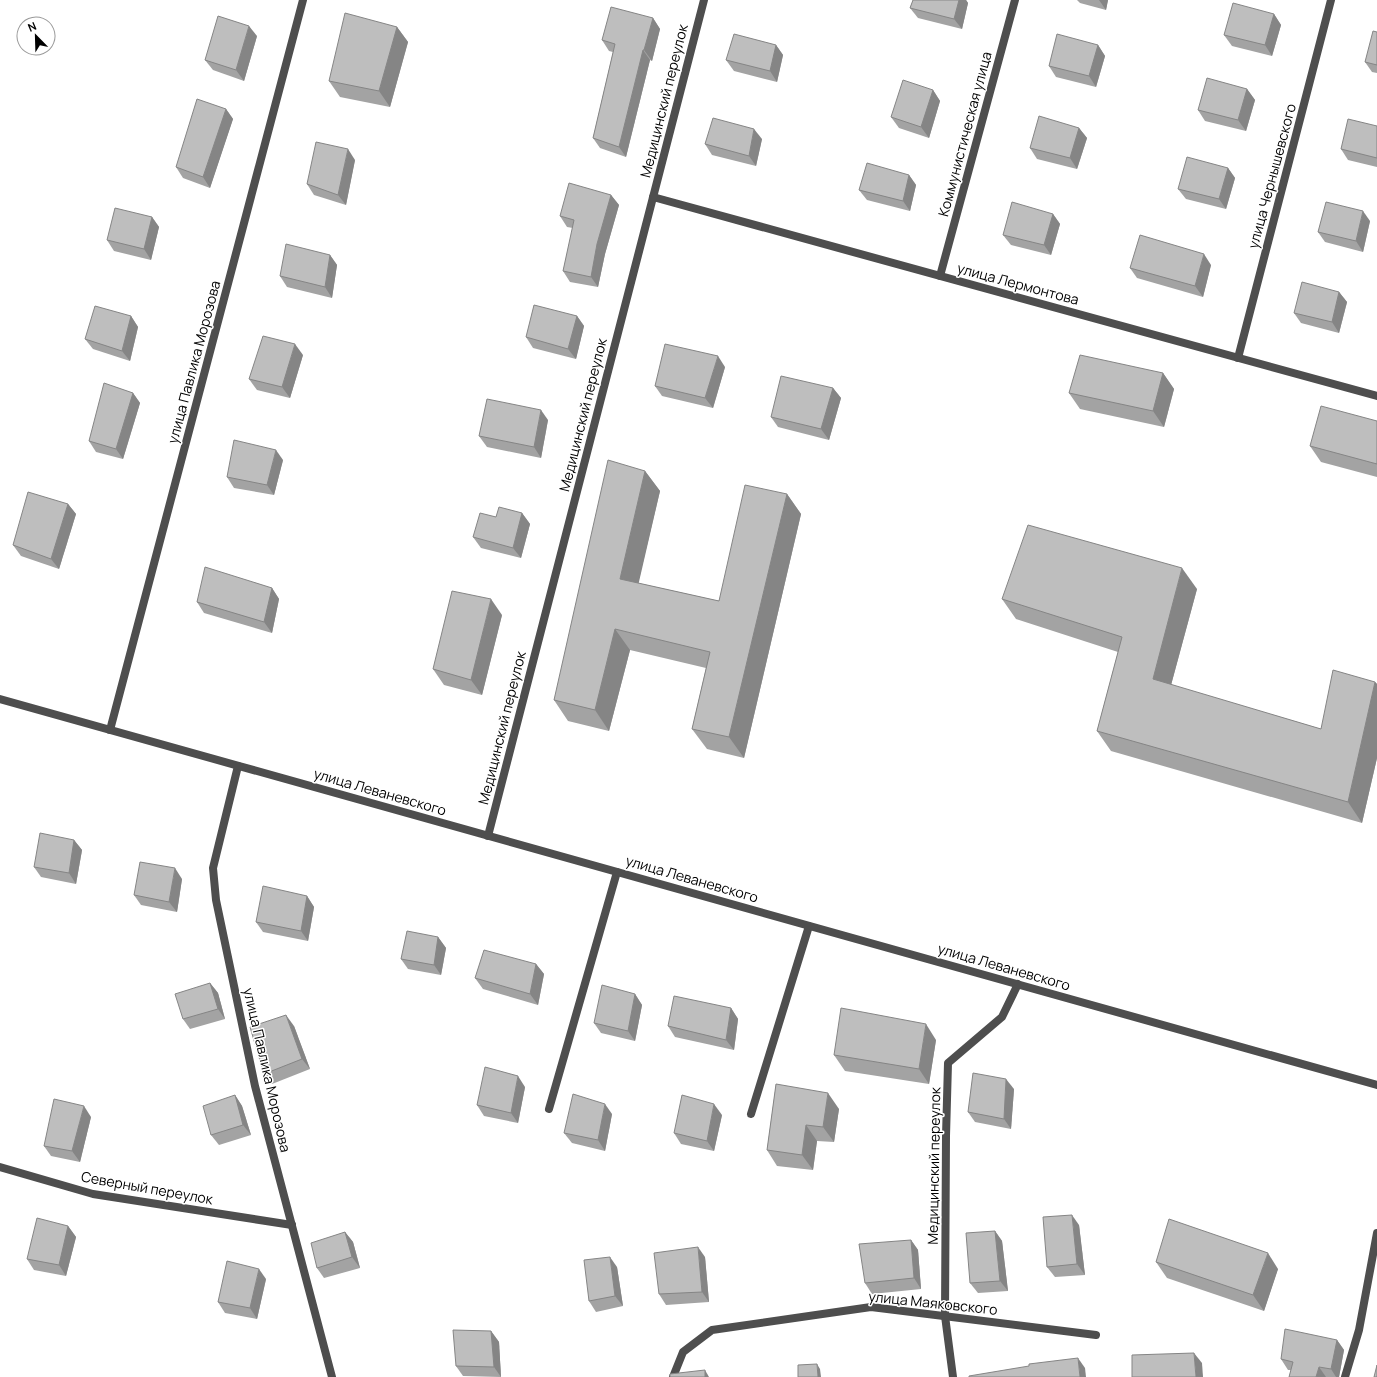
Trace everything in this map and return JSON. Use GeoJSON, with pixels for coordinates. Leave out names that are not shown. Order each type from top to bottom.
{"type":"FeatureCollection","features":[{"type":"Feature","properties":{"kind":"street","name":"улица Павлика Морозова"},"geometry":{"type":"LineString","coordinates":[[110,730],[303,0]]}},
{"type":"Feature","properties":{"kind":"street","name":"Медицинский переулок"},"geometry":{"type":"LineString","coordinates":[[488,836],[704,0]]}},
{"type":"Feature","properties":{"kind":"street","name":"Коммунистическая улица"},"geometry":{"type":"LineString","coordinates":[[940,276],[1015,0]]}},
{"type":"Feature","properties":{"kind":"street","name":"улица Чернышевского"},"geometry":{"type":"LineString","coordinates":[[1238,358],[1331,0]]}},
{"type":"Feature","properties":{"kind":"street","name":"улица Лермонтова"},"geometry":{"type":"LineString","coordinates":[[653,197],[1377,396]]}},
{"type":"Feature","properties":{"kind":"street","name":"улица Леваневского"},"geometry":{"type":"LineString","coordinates":[[0,699],[1377,1084]]}},
{"type":"Feature","properties":{"kind":"street","name":"улица Павлика Морозова"},"geometry":{"type":"LineString","coordinates":[[238,766],[213,868],[216,900],[256,1086],[332,1377]]}},
{"type":"Feature","properties":{"kind":"street"},"geometry":{"type":"LineString","coordinates":[[549,1109],[617,872]]}},
{"type":"Feature","properties":{"kind":"street"},"geometry":{"type":"LineString","coordinates":[[751,1114],[809,926]]}},
{"type":"Feature","properties":{"kind":"street","name":"Медицинский переулок"},"geometry":{"type":"LineString","coordinates":[[953,1377],[945,1316],[948,1063],[1002,1017],[1018,984]]}},
{"type":"Feature","properties":{"kind":"street","name":"Северный переулок"},"geometry":{"type":"LineString","coordinates":[[0,1167],[94,1194],[292,1225]]}},
{"type":"Feature","properties":{"kind":"street"},"geometry":{"type":"LineString","coordinates":[[1345,1377],[1359,1330],[1377,1233]]}},
{"type":"Feature","properties":{"kind":"street","name":"улица Маяковского"},"geometry":{"type":"LineString","coordinates":[[673,1377],[682,1352],[712,1330],[871,1307],[1096,1335]]}},
{"type":"Feature","properties":{"kind":"building"},"geometry":{"type":"Polygon","coordinates":[[[913,0],[959,0],[954,19],[910,8],[913,0]]]}},
{"type":"Feature","properties":{"kind":"building"},"geometry":{"type":"Polygon","coordinates":[[[1233,3],[1274,14],[1265,45],[1224,35],[1233,3]]]}},
{"type":"Feature","properties":{"kind":"building"},"geometry":{"type":"Polygon","coordinates":[[[611,7],[653,18],[643,50],[619,147],[593,138],[615,44],[602,40],[611,7]]]}},
{"type":"Feature","properties":{"kind":"building"},"geometry":{"type":"Polygon","coordinates":[[[345,13],[397,27],[379,91],[329,81],[345,13]]]}},
{"type":"Feature","properties":{"kind":"building"},"geometry":{"type":"Polygon","coordinates":[[[218,16],[249,26],[236,70],[205,60],[218,16]]]}},
{"type":"Feature","properties":{"kind":"building"},"geometry":{"type":"Polygon","coordinates":[[[1373,31],[1377,32],[1377,65],[1365,62],[1373,31]]]}},
{"type":"Feature","properties":{"kind":"building"},"geometry":{"type":"Polygon","coordinates":[[[734,34],[776,45],[770,71],[726,60],[734,34]]]}},
{"type":"Feature","properties":{"kind":"building"},"geometry":{"type":"Polygon","coordinates":[[[1057,34],[1098,45],[1089,76],[1049,66],[1057,34]]]}},
{"type":"Feature","properties":{"kind":"building"},"geometry":{"type":"Polygon","coordinates":[[[1207,78],[1247,89],[1238,120],[1198,110],[1207,78]]]}},
{"type":"Feature","properties":{"kind":"building"},"geometry":{"type":"Polygon","coordinates":[[[903,80],[933,90],[921,127],[891,117],[903,80]]]}},
{"type":"Feature","properties":{"kind":"building"},"geometry":{"type":"Polygon","coordinates":[[[197,99],[226,109],[203,177],[176,167],[197,99]]]}},
{"type":"Feature","properties":{"kind":"building"},"geometry":{"type":"Polygon","coordinates":[[[1039,116],[1079,128],[1070,158],[1030,148],[1039,116]]]}},
{"type":"Feature","properties":{"kind":"building"},"geometry":{"type":"Polygon","coordinates":[[[713,118],[754,129],[749,156],[705,144],[713,118]]]}},
{"type":"Feature","properties":{"kind":"building"},"geometry":{"type":"Polygon","coordinates":[[[1348,119],[1377,126],[1377,158],[1341,149],[1348,119]]]}},
{"type":"Feature","properties":{"kind":"building"},"geometry":{"type":"Polygon","coordinates":[[[316,142],[348,149],[338,195],[307,184],[316,142]]]}},
{"type":"Feature","properties":{"kind":"building"},"geometry":{"type":"Polygon","coordinates":[[[1187,157],[1228,168],[1219,199],[1178,189],[1187,157]]]}},
{"type":"Feature","properties":{"kind":"building"},"geometry":{"type":"Polygon","coordinates":[[[867,163],[909,175],[903,201],[859,190],[867,163]]]}},
{"type":"Feature","properties":{"kind":"building"},"geometry":{"type":"Polygon","coordinates":[[[569,183],[611,195],[597,244],[591,277],[563,271],[574,220],[560,216],[569,183]]]}},
{"type":"Feature","properties":{"kind":"building"},"geometry":{"type":"Polygon","coordinates":[[[1012,202],[1053,214],[1044,245],[1003,235],[1012,202]]]}},
{"type":"Feature","properties":{"kind":"building"},"geometry":{"type":"Polygon","coordinates":[[[1326,202],[1363,211],[1356,241],[1318,232],[1326,202]]]}},
{"type":"Feature","properties":{"kind":"building"},"geometry":{"type":"Polygon","coordinates":[[[115,208],[152,217],[144,249],[107,240],[115,208]]]}},
{"type":"Feature","properties":{"kind":"building"},"geometry":{"type":"Polygon","coordinates":[[[1140,235],[1204,254],[1195,286],[1130,268],[1140,235]]]}},
{"type":"Feature","properties":{"kind":"building"},"geometry":{"type":"Polygon","coordinates":[[[286,244],[330,255],[325,287],[280,276],[286,244]]]}},
{"type":"Feature","properties":{"kind":"building"},"geometry":{"type":"Polygon","coordinates":[[[1302,282],[1339,292],[1332,322],[1294,313],[1302,282]]]}},
{"type":"Feature","properties":{"kind":"building"},"geometry":{"type":"Polygon","coordinates":[[[534,305],[577,316],[568,349],[526,337],[534,305]]]}},
{"type":"Feature","properties":{"kind":"building"},"geometry":{"type":"Polygon","coordinates":[[[95,306],[131,316],[122,351],[85,339],[95,306]]]}},
{"type":"Feature","properties":{"kind":"building"},"geometry":{"type":"Polygon","coordinates":[[[263,336],[295,344],[282,387],[249,379],[263,336]]]}},
{"type":"Feature","properties":{"kind":"building"},"geometry":{"type":"Polygon","coordinates":[[[665,344],[718,356],[705,398],[655,386],[665,344]]]}},
{"type":"Feature","properties":{"kind":"building"},"geometry":{"type":"Polygon","coordinates":[[[1080,355],[1163,373],[1153,411],[1069,393],[1080,355]]]}},
{"type":"Feature","properties":{"kind":"building"},"geometry":{"type":"Polygon","coordinates":[[[781,376],[833,388],[821,429],[771,417],[781,376]]]}},
{"type":"Feature","properties":{"kind":"building"},"geometry":{"type":"Polygon","coordinates":[[[104,383],[133,393],[116,449],[89,441],[104,383]]]}},
{"type":"Feature","properties":{"kind":"building"},"geometry":{"type":"Polygon","coordinates":[[[487,399],[541,410],[534,447],[479,436],[487,399]]]}},
{"type":"Feature","properties":{"kind":"building"},"geometry":{"type":"Polygon","coordinates":[[[1321,406],[1377,421],[1377,464],[1310,446],[1321,406]]]}},
{"type":"Feature","properties":{"kind":"building"},"geometry":{"type":"Polygon","coordinates":[[[234,440],[276,450],[267,485],[227,477],[234,440]]]}},
{"type":"Feature","properties":{"kind":"building"},"geometry":{"type":"Polygon","coordinates":[[[608,460],[645,471],[620,579],[719,601],[745,485],[787,494],[729,737],[692,729],[710,652],[615,629],[595,710],[554,700],[608,460]]]}},
{"type":"Feature","properties":{"kind":"building"},"geometry":{"type":"Polygon","coordinates":[[[28,492],[68,504],[51,559],[13,545],[28,492]]]}},
{"type":"Feature","properties":{"kind":"building"},"geometry":{"type":"Polygon","coordinates":[[[499,507],[522,513],[513,548],[473,537],[480,513],[496,517],[499,507]]]}},
{"type":"Feature","properties":{"kind":"building"},"geometry":{"type":"Polygon","coordinates":[[[1028,525],[1182,568],[1153,679],[1321,729],[1333,670],[1375,682],[1348,802],[1097,731],[1122,637],[1002,599],[1028,525]]]}},
{"type":"Feature","properties":{"kind":"building"},"geometry":{"type":"Polygon","coordinates":[[[205,567],[272,588],[264,622],[197,602],[205,567]]]}},
{"type":"Feature","properties":{"kind":"building"},"geometry":{"type":"Polygon","coordinates":[[[452,591],[491,599],[471,680],[433,669],[452,591]]]}},
{"type":"Feature","properties":{"kind":"building"},"geometry":{"type":"Polygon","coordinates":[[[40,833],[74,840],[69,873],[34,867],[40,833]]]}},
{"type":"Feature","properties":{"kind":"building"},"geometry":{"type":"Polygon","coordinates":[[[140,862],[175,868],[169,902],[134,895],[140,862]]]}},
{"type":"Feature","properties":{"kind":"building"},"geometry":{"type":"Polygon","coordinates":[[[263,886],[307,896],[301,931],[256,922],[263,886]]]}},
{"type":"Feature","properties":{"kind":"building"},"geometry":{"type":"Polygon","coordinates":[[[407,931],[438,937],[434,965],[401,959],[407,931]]]}},
{"type":"Feature","properties":{"kind":"building"},"geometry":{"type":"Polygon","coordinates":[[[484,950],[536,964],[530,994],[475,978],[484,950]]]}},
{"type":"Feature","properties":{"kind":"building"},"geometry":{"type":"Polygon","coordinates":[[[210,983],[218,1009],[183,1019],[175,994],[210,983]]]}},
{"type":"Feature","properties":{"kind":"building"},"geometry":{"type":"Polygon","coordinates":[[[602,985],[635,994],[628,1031],[594,1023],[602,985]]]}},
{"type":"Feature","properties":{"kind":"building"},"geometry":{"type":"Polygon","coordinates":[[[674,996],[731,1008],[726,1040],[668,1026],[674,996]]]}},
{"type":"Feature","properties":{"kind":"building"},"geometry":{"type":"Polygon","coordinates":[[[841,1008],[926,1024],[919,1069],[834,1055],[841,1008]]]}},
{"type":"Feature","properties":{"kind":"building"},"geometry":{"type":"Polygon","coordinates":[[[286,1015],[302,1059],[264,1074],[250,1027],[286,1015]]]}},
{"type":"Feature","properties":{"kind":"building"},"geometry":{"type":"Polygon","coordinates":[[[485,1067],[518,1076],[511,1113],[477,1105],[485,1067]]]}},
{"type":"Feature","properties":{"kind":"building"},"geometry":{"type":"Polygon","coordinates":[[[973,1073],[1006,1079],[1004,1119],[968,1112],[973,1073]]]}},
{"type":"Feature","properties":{"kind":"building"},"geometry":{"type":"Polygon","coordinates":[[[776,1084],[828,1093],[823,1127],[806,1125],[802,1155],[767,1150],[776,1084]]]}},
{"type":"Feature","properties":{"kind":"building"},"geometry":{"type":"Polygon","coordinates":[[[573,1094],[605,1104],[598,1140],[564,1133],[573,1094]]]}},
{"type":"Feature","properties":{"kind":"building"},"geometry":{"type":"Polygon","coordinates":[[[235,1095],[243,1125],[211,1135],[203,1106],[235,1095]]]}},
{"type":"Feature","properties":{"kind":"building"},"geometry":{"type":"Polygon","coordinates":[[[682,1095],[714,1104],[707,1141],[674,1133],[682,1095]]]}},
{"type":"Feature","properties":{"kind":"building"},"geometry":{"type":"Polygon","coordinates":[[[54,1099],[84,1106],[72,1151],[44,1146],[54,1099]]]}},
{"type":"Feature","properties":{"kind":"building"},"geometry":{"type":"Polygon","coordinates":[[[1072,1215],[1077,1264],[1047,1267],[1043,1217],[1072,1215]]]}},
{"type":"Feature","properties":{"kind":"building"},"geometry":{"type":"Polygon","coordinates":[[[37,1218],[68,1226],[59,1265],[27,1259],[37,1218]]]}},
{"type":"Feature","properties":{"kind":"building"},"geometry":{"type":"Polygon","coordinates":[[[1169,1219],[1268,1253],[1253,1295],[1156,1262],[1169,1219]]]}},
{"type":"Feature","properties":{"kind":"building"},"geometry":{"type":"Polygon","coordinates":[[[995,1231],[1000,1281],[970,1283],[966,1233],[995,1231]]]}},
{"type":"Feature","properties":{"kind":"building"},"geometry":{"type":"Polygon","coordinates":[[[345,1232],[352,1257],[317,1268],[311,1243],[345,1232]]]}},
{"type":"Feature","properties":{"kind":"building"},"geometry":{"type":"Polygon","coordinates":[[[911,1240],[914,1278],[865,1283],[859,1244],[911,1240]]]}},
{"type":"Feature","properties":{"kind":"building"},"geometry":{"type":"Polygon","coordinates":[[[698,1247],[702,1292],[659,1294],[654,1253],[698,1247]]]}},
{"type":"Feature","properties":{"kind":"building"},"geometry":{"type":"Polygon","coordinates":[[[610,1257],[615,1296],[589,1301],[584,1260],[610,1257]]]}},
{"type":"Feature","properties":{"kind":"building"},"geometry":{"type":"Polygon","coordinates":[[[227,1261],[259,1269],[250,1308],[218,1302],[227,1261]]]}},
{"type":"Feature","properties":{"kind":"building"},"geometry":{"type":"Polygon","coordinates":[[[1285,1329],[1337,1340],[1331,1369],[1319,1367],[1316,1377],[1289,1377],[1293,1362],[1281,1359],[1285,1329]]]}},
{"type":"Feature","properties":{"kind":"building"},"geometry":{"type":"Polygon","coordinates":[[[453,1330],[491,1331],[494,1367],[456,1366],[453,1330]]]}},
{"type":"Feature","properties":{"kind":"building"},"geometry":{"type":"Polygon","coordinates":[[[1194,1353],[1196,1377],[1132,1377],[1132,1355],[1194,1353]]]}},
{"type":"Feature","properties":{"kind":"building"},"geometry":{"type":"Polygon","coordinates":[[[1078,1358],[1080,1377],[969,1377],[1029,1366],[1029,1364],[1078,1358]]]}},
{"type":"Feature","properties":{"kind":"building"},"geometry":{"type":"Polygon","coordinates":[[[817,1364],[818,1377],[798,1377],[798,1365],[817,1364]]]}},
{"type":"Feature","properties":{"kind":"building"},"geometry":{"type":"Polygon","coordinates":[[[1377,1365],[1377,1377],[1374,1377],[1377,1365]]]}},
{"type":"Feature","properties":{"kind":"building"},"geometry":{"type":"Polygon","coordinates":[[[705,1370],[705,1377],[670,1377],[670,1374],[705,1370]]]}}]}
